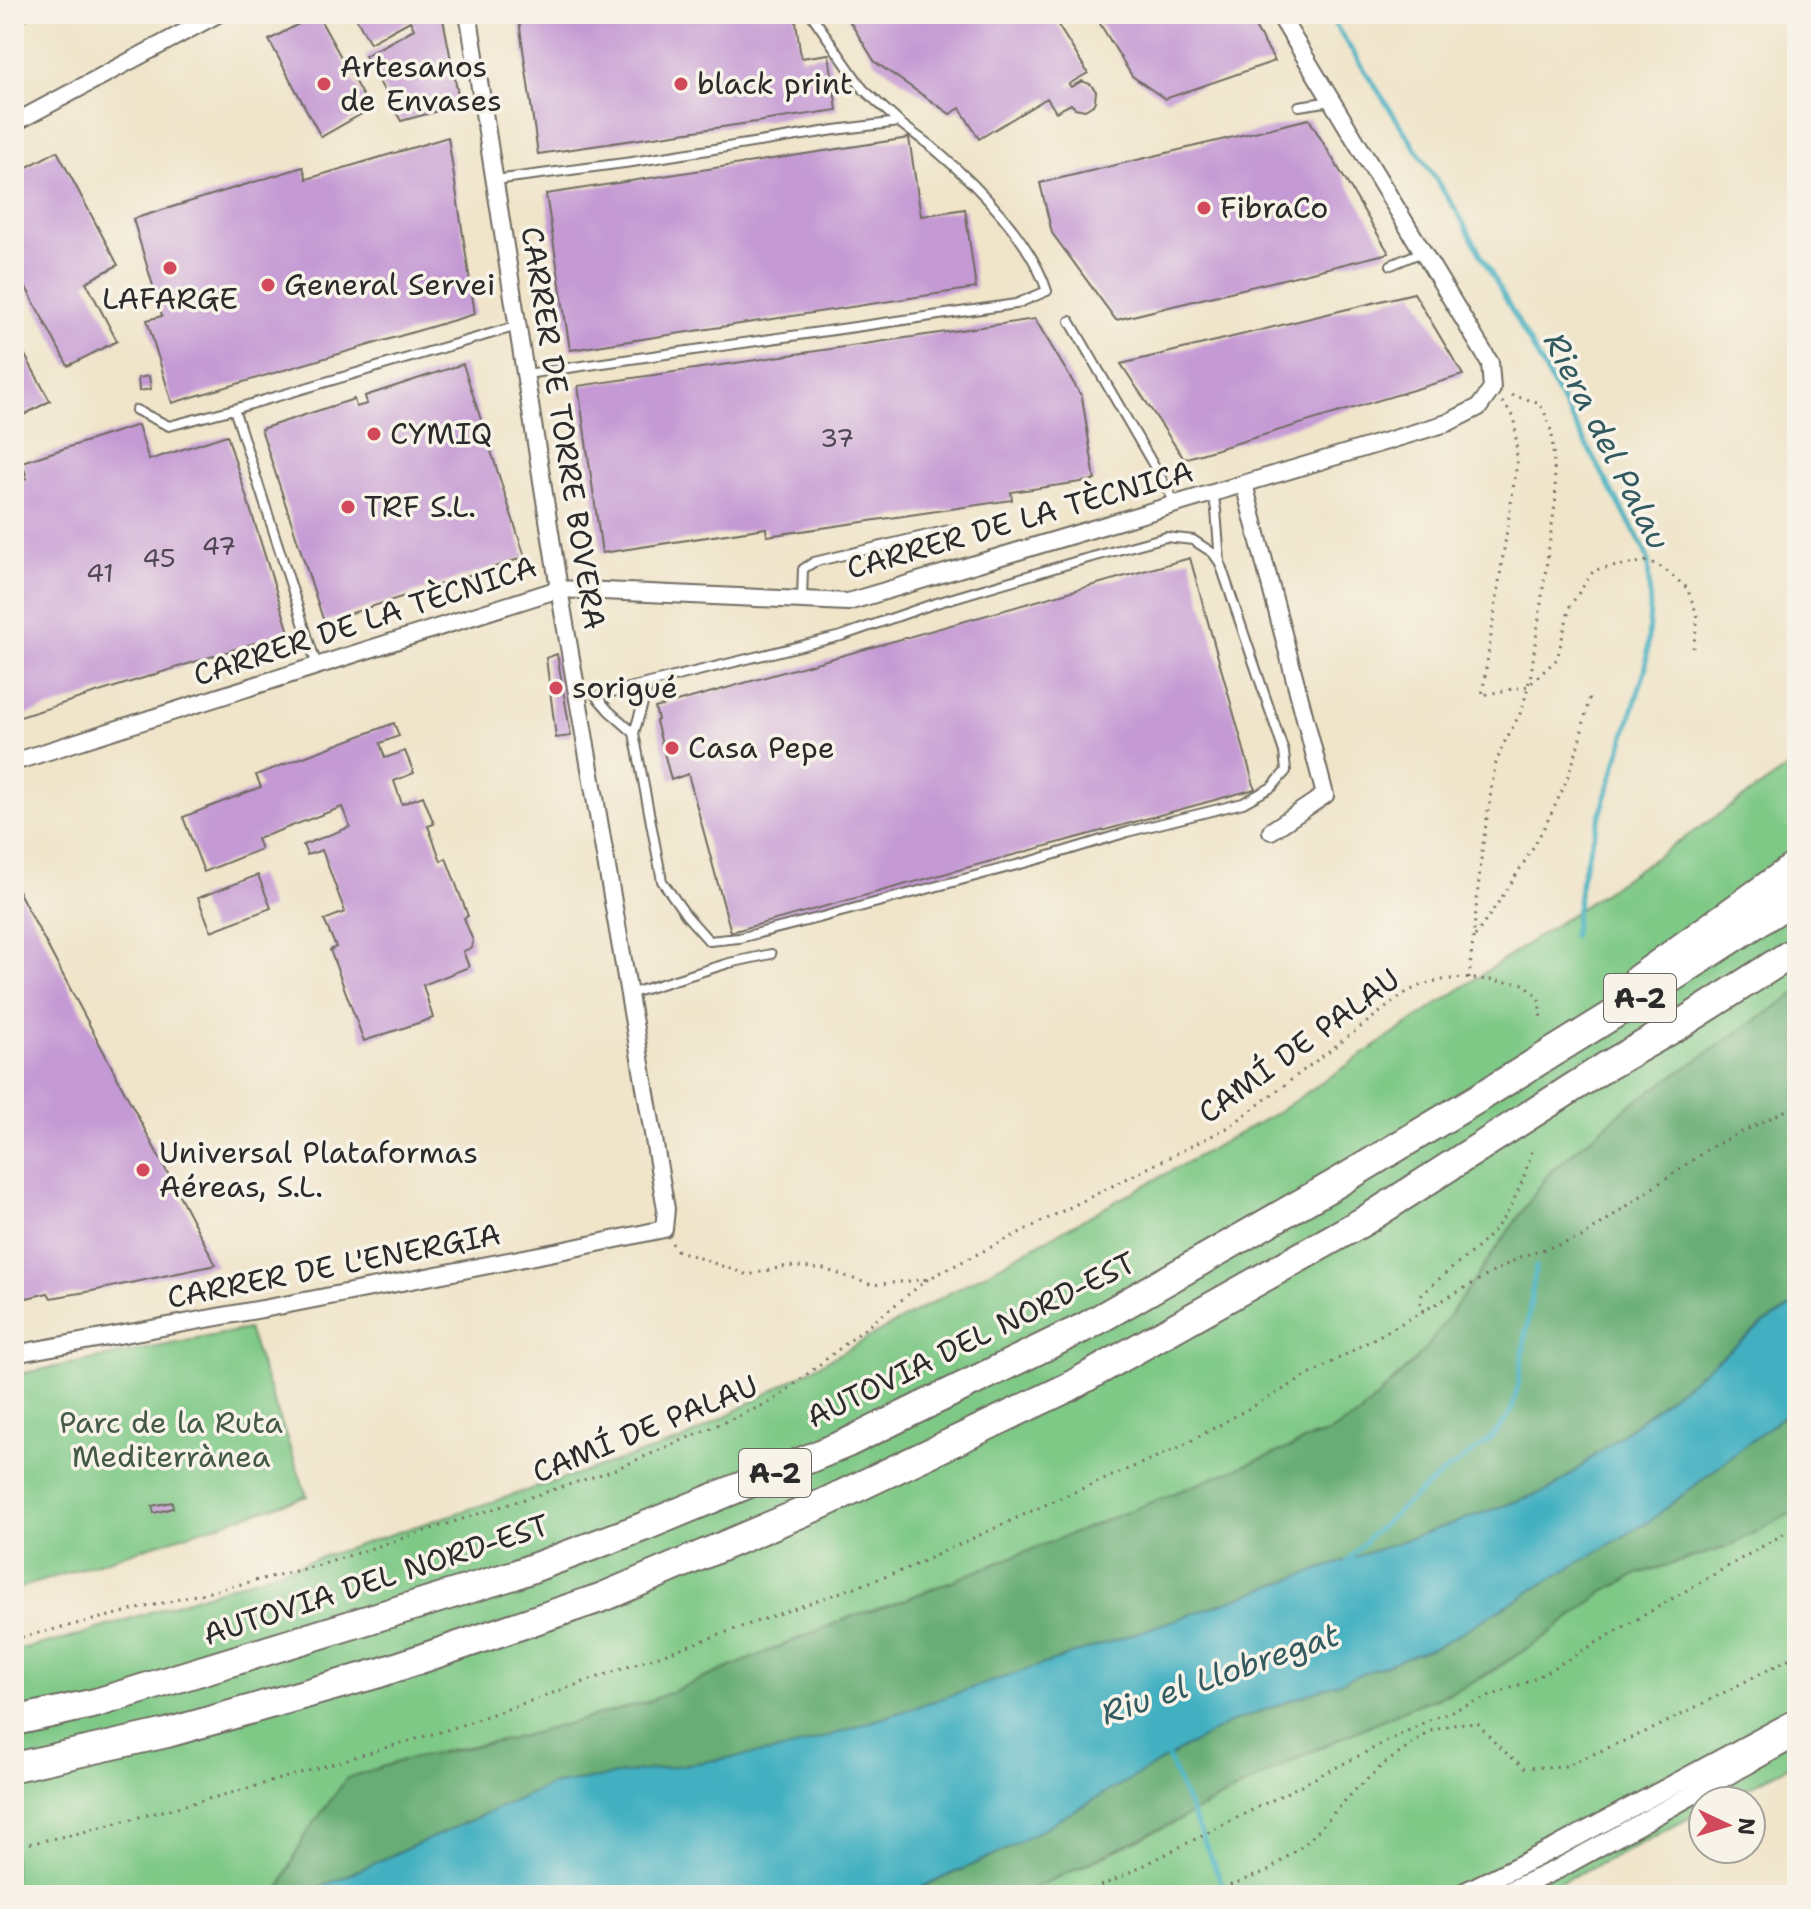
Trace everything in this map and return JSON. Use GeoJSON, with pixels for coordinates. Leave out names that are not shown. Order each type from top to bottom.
{"type":"FeatureCollection","features":[{"type":"Feature","properties":{"kind":"highway"},"geometry":{"type":"LineString","coordinates":[[1482,1096],[1797,865]]}},
{"type":"Feature","properties":{"kind":"highway","name":"AUTOVIA DEL NORD-EST"},"geometry":{"type":"LineString","coordinates":[[14,1721],[96,1703],[514,1575],[643,1527],[847,1443],[1087,1326],[1337,1183],[1648,993],[1797,897]]}},
{"type":"Feature","properties":{"kind":"highway","name":"A-2"},"geometry":{"type":"LineString","coordinates":[[14,1767],[167,1733],[379,1673],[603,1597],[822,1504],[1082,1380],[1364,1221],[1605,1067],[1684,1022],[1797,950]]}},
{"type":"Feature","properties":{"kind":"highway"},"geometry":{"type":"LineString","coordinates":[[1684,1022],[1797,968]]}},
{"type":"Feature","properties":{"kind":"street"},"geometry":{"type":"LineString","coordinates":[[14,123],[218,14]]}},
{"type":"Feature","properties":{"kind":"street","name":"CARRER DE TORRE BOVERA"},"geometry":{"type":"LineString","coordinates":[[467,14],[559,589],[666,1209],[664,1229]]}},
{"type":"Feature","properties":{"kind":"street"},"geometry":{"type":"LineString","coordinates":[[1279,14],[1490,363],[1492,389]]}},
{"type":"Feature","properties":{"kind":"street","name":"CARRER DE LA TÈCNICA"},"geometry":{"type":"LineString","coordinates":[[14,762],[559,589],[848,602],[1447,423],[1479,407],[1492,389]]}},
{"type":"Feature","properties":{"kind":"street"},"geometry":{"type":"LineString","coordinates":[[1244,484],[1325,795],[1271,831]]}},
{"type":"Feature","properties":{"kind":"street","name":"CARRER DE L'ENERGIA"},"geometry":{"type":"LineString","coordinates":[[14,1354],[284,1305],[664,1229]]}},
{"type":"Feature","properties":{"kind":"street"},"geometry":{"type":"LineString","coordinates":[[1459,1895],[1557,1847],[1797,1718]]}},
{"type":"Feature","properties":{"kind":"street"},"geometry":{"type":"LineString","coordinates":[[1501,1895],[1558,1869],[1797,1737]]}},
{"type":"Feature","properties":{"kind":"lane"},"geometry":{"type":"LineString","coordinates":[[525,374],[1016,304],[1047,291],[1041,273],[1003,216],[939,152],[899,122],[863,89],[811,14]]}},
{"type":"Feature","properties":{"kind":"lane"},"geometry":{"type":"LineString","coordinates":[[1299,106],[1332,101]]}},
{"type":"Feature","properties":{"kind":"lane"},"geometry":{"type":"LineString","coordinates":[[495,180],[899,122]]}},
{"type":"Feature","properties":{"kind":"lane"},"geometry":{"type":"LineString","coordinates":[[1391,265],[1422,251]]}},
{"type":"Feature","properties":{"kind":"lane"},"geometry":{"type":"LineString","coordinates":[[1070,321],[1176,504]]}},
{"type":"Feature","properties":{"kind":"lane"},"geometry":{"type":"LineString","coordinates":[[136,410],[169,426],[518,326]]}},
{"type":"Feature","properties":{"kind":"lane"},"geometry":{"type":"LineString","coordinates":[[234,409],[317,666]]}},
{"type":"Feature","properties":{"kind":"lane"},"geometry":{"type":"LineString","coordinates":[[649,683],[634,733],[662,881],[709,941],[739,938],[822,917],[1243,803],[1272,787],[1286,771],[1284,752],[1220,563],[1213,493]]}},
{"type":"Feature","properties":{"kind":"lane"},"geometry":{"type":"LineString","coordinates":[[802,599],[803,569],[814,562],[953,529]]}},
{"type":"Feature","properties":{"kind":"lane"},"geometry":{"type":"LineString","coordinates":[[578,699],[841,636],[933,604],[1166,537],[1193,540],[1213,553],[1220,563]]}},
{"type":"Feature","properties":{"kind":"lane"},"geometry":{"type":"LineString","coordinates":[[596,696],[634,733]]}},
{"type":"Feature","properties":{"kind":"lane"},"geometry":{"type":"LineString","coordinates":[[629,994],[729,963],[771,954]]}},
{"type":"Feature","properties":{"kind":"path"},"geometry":{"type":"LineString","coordinates":[[1469,979],[1482,850],[1495,766],[1522,710],[1528,686],[1556,497],[1552,433],[1544,411],[1537,402],[1492,389]]}},
{"type":"Feature","properties":{"kind":"path"},"geometry":{"type":"LineString","coordinates":[[1492,389],[1515,418],[1517,463],[1482,695],[1528,686],[1557,659],[1570,606],[1594,570],[1648,561],[1663,568],[1687,588],[1698,617],[1693,648]]}},
{"type":"Feature","properties":{"kind":"path"},"geometry":{"type":"LineString","coordinates":[[1473,938],[1526,859],[1558,797],[1574,757],[1590,696]]}},
{"type":"Feature","properties":{"kind":"path","name":"CAMÍ DE PALAU"},"geometry":{"type":"LineString","coordinates":[[14,1639],[320,1565],[611,1471],[773,1401],[928,1279],[1229,1127],[1420,984],[1452,978],[1525,984],[1539,998],[1541,1021]]}},
{"type":"Feature","properties":{"kind":"path"},"geometry":{"type":"LineString","coordinates":[[14,1847],[246,1789],[453,1728],[904,1570],[1180,1447],[1522,1256],[1581,1238],[1711,1147],[1797,1105]]}},
{"type":"Feature","properties":{"kind":"path"},"geometry":{"type":"LineString","coordinates":[[1423,1311],[1421,1296],[1485,1241],[1500,1222],[1515,1199],[1532,1150]]}},
{"type":"Feature","properties":{"kind":"path"},"geometry":{"type":"LineString","coordinates":[[664,1229],[676,1250],[748,1275],[787,1266],[824,1269],[872,1285],[928,1279]]}},
{"type":"Feature","properties":{"kind":"path"},"geometry":{"type":"LineString","coordinates":[[1078,1895],[1128,1873],[1429,1720],[1534,1679],[1797,1529]]}},
{"type":"Feature","properties":{"kind":"path"},"geometry":{"type":"LineString","coordinates":[[1208,1895],[1268,1871],[1306,1843],[1384,1764],[1431,1731],[1457,1723],[1478,1724],[1500,1748],[1525,1768],[1565,1766],[1657,1727],[1797,1654]]}},
{"type":"Feature","properties":{"kind":"green space"},"geometry":{"type":"Polygon","coordinates":[[[1797,762],[1797,993],[1630,1105],[1550,1172],[1425,1350],[1359,1415],[1328,1433],[891,1605],[853,1616],[647,1702],[512,1739],[442,1751],[305,1835],[277,1895],[14,1895],[14,1650],[67,1639],[683,1440],[1278,1112],[1797,762]]]}},
{"type":"Feature","properties":{"kind":"green space"},"geometry":{"type":"Polygon","coordinates":[[[1797,993],[1797,1303],[1767,1321],[1552,1489],[790,1749],[550,1785],[303,1895],[277,1895],[305,1835],[347,1778],[403,1760],[512,1739],[647,1702],[853,1616],[891,1605],[1328,1433],[1359,1415],[1425,1350],[1550,1172],[1630,1105],[1797,993]]]}},
{"type":"Feature","properties":{"kind":"green space","name":"Parc de la Ruta Mediterrànea"},"geometry":{"type":"Polygon","coordinates":[[[248,1329],[307,1496],[14,1590],[14,1375],[248,1329]]]}},
{"type":"Feature","properties":{"kind":"green space"},"geometry":{"type":"Polygon","coordinates":[[[1797,1407],[1797,1510],[1727,1547],[1638,1574],[1605,1591],[1545,1637],[1467,1686],[1413,1706],[1308,1753],[1171,1824],[1020,1895],[905,1895],[1005,1850],[1229,1723],[1440,1644],[1651,1520],[1797,1407]]]}},
{"type":"Feature","properties":{"kind":"green space"},"geometry":{"type":"Polygon","coordinates":[[[1797,1510],[1797,1762],[1753,1785],[1687,1785],[1687,1819],[1626,1851],[1533,1895],[1020,1895],[1171,1824],[1308,1753],[1482,1678],[1545,1637],[1605,1591],[1638,1574],[1727,1547],[1797,1510]]]}},
{"type":"Feature","properties":{"kind":"water","name":"Riu el Llobregat"},"geometry":{"type":"Polygon","coordinates":[[[1797,1303],[1797,1407],[1651,1520],[1440,1645],[1229,1723],[1005,1850],[904,1895],[303,1895],[550,1785],[790,1749],[1552,1489],[1767,1321],[1797,1303]]]}},
{"type":"Feature","properties":{"kind":"building"},"geometry":{"type":"Polygon","coordinates":[[[14,14],[35,14],[16,25],[14,14]]]}},
{"type":"Feature","properties":{"kind":"building","name":"Artesanos de Envases"},"geometry":{"type":"Polygon","coordinates":[[[317,14],[370,109],[321,137],[269,40],[317,14]]]}},
{"type":"Feature","properties":{"kind":"building"},"geometry":{"type":"Polygon","coordinates":[[[354,14],[433,14],[434,18],[442,14],[460,105],[401,121],[365,56],[414,29],[410,21],[370,43],[354,14]]]}},
{"type":"Feature","properties":{"kind":"building","name":"black print"},"geometry":{"type":"Polygon","coordinates":[[[518,14],[795,14],[801,58],[829,54],[837,110],[538,154],[518,14]]]}},
{"type":"Feature","properties":{"kind":"building"},"geometry":{"type":"Polygon","coordinates":[[[845,14],[1051,14],[1088,73],[1069,84],[1071,87],[1082,81],[1090,84],[1096,91],[1095,101],[1085,110],[1071,104],[1056,112],[1047,98],[979,139],[960,108],[950,114],[875,62],[845,14]]]}},
{"type":"Feature","properties":{"kind":"building"},"geometry":{"type":"Polygon","coordinates":[[[1094,14],[1247,14],[1275,61],[1165,99],[1132,76],[1094,14]]]}},
{"type":"Feature","properties":{"kind":"building","name":"FibraCo"},"geometry":{"type":"Polygon","coordinates":[[[1309,119],[1389,253],[1116,320],[1052,233],[1040,183],[1309,119]]]}},
{"type":"Feature","properties":{"kind":"building"},"geometry":{"type":"Polygon","coordinates":[[[448,137],[475,314],[172,403],[147,320],[162,316],[133,219],[303,167],[307,179],[448,137]]]}},
{"type":"Feature","properties":{"kind":"building"},"geometry":{"type":"Polygon","coordinates":[[[909,138],[921,216],[965,209],[976,288],[570,350],[546,194],[909,138]]]}},
{"type":"Feature","properties":{"kind":"building"},"geometry":{"type":"Polygon","coordinates":[[[57,151],[118,265],[86,282],[117,341],[68,366],[14,265],[14,174],[57,151]]]}},
{"type":"Feature","properties":{"kind":"building"},"geometry":{"type":"Polygon","coordinates":[[[1414,293],[1463,375],[1184,459],[1121,364],[1414,293]]]}},
{"type":"Feature","properties":{"kind":"building"},"geometry":{"type":"Polygon","coordinates":[[[1035,319],[1082,397],[1095,480],[1011,492],[1012,500],[767,536],[766,528],[602,553],[578,386],[1035,319]]]}},
{"type":"Feature","properties":{"kind":"building"},"geometry":{"type":"Polygon","coordinates":[[[14,335],[50,401],[14,420],[14,335]]]}},
{"type":"Feature","properties":{"kind":"building"},"geometry":{"type":"Polygon","coordinates":[[[463,364],[525,557],[324,622],[261,429],[354,399],[356,407],[367,404],[365,396],[463,364]]]}},
{"type":"Feature","properties":{"kind":"building"},"geometry":{"type":"Polygon","coordinates":[[[149,376],[151,389],[139,391],[138,378],[149,376]]]}},
{"type":"Feature","properties":{"kind":"building"},"geometry":{"type":"Polygon","coordinates":[[[138,425],[149,460],[227,435],[289,632],[14,719],[14,482],[27,478],[22,462],[138,425]]]}},
{"type":"Feature","properties":{"kind":"building"},"geometry":{"type":"Polygon","coordinates":[[[1190,558],[1255,789],[731,932],[688,774],[671,780],[655,708],[1190,558]]]}},
{"type":"Feature","properties":{"kind":"building","name":"sorigué"},"geometry":{"type":"Polygon","coordinates":[[[557,654],[571,736],[556,738],[546,658],[557,654]]]}},
{"type":"Feature","properties":{"kind":"building"},"geometry":{"type":"Polygon","coordinates":[[[394,723],[399,736],[380,743],[385,758],[405,751],[414,773],[394,781],[402,804],[423,796],[434,824],[428,826],[441,861],[446,858],[468,916],[464,918],[473,941],[472,948],[463,951],[469,967],[423,985],[433,1018],[364,1041],[330,950],[336,947],[324,920],[345,912],[322,850],[307,855],[303,845],[350,827],[342,807],[257,839],[261,849],[204,872],[183,817],[261,787],[256,775],[394,723]]]}},
{"type":"Feature","properties":{"kind":"building"},"geometry":{"type":"Polygon","coordinates":[[[258,875],[271,908],[211,931],[198,898],[258,875]]]}},
{"type":"Feature","properties":{"kind":"building"},"geometry":{"type":"Polygon","coordinates":[[[14,883],[216,1265],[92,1291],[51,1298],[48,1293],[14,1301],[14,883]]]}},
{"type":"Feature","properties":{"kind":"building"},"geometry":{"type":"Polygon","coordinates":[[[172,1502],[173,1508],[154,1513],[152,1506],[172,1502]]]}},
{"type":"Feature","properties":{"kind":"waterway","name":"Riera del Palau"},"geometry":{"type":"LineString","coordinates":[[1328,14],[1459,215],[1648,559],[1650,610],[1646,667],[1582,874],[1573,936]]}},
{"type":"Feature","properties":{"kind":"waterway","name":"Riera del Palau"},"geometry":{"type":"LineString","coordinates":[[1347,1562],[1407,1503],[1486,1443],[1512,1410],[1536,1267]]}},
{"type":"Feature","properties":{"kind":"waterway"},"geometry":{"type":"LineString","coordinates":[[1166,1753],[1227,1895]]}},
{"type":"Feature","properties":{"kind":"place","name":"Artesanos de Envases"},"geometry":{"type":"Point","coordinates":[324,84]}},
{"type":"Feature","properties":{"kind":"place","name":"black print"},"geometry":{"type":"Point","coordinates":[681,84]}},
{"type":"Feature","properties":{"kind":"place","name":"FibraCo"},"geometry":{"type":"Point","coordinates":[1204,208]}},
{"type":"Feature","properties":{"kind":"place","name":"LAFARGE"},"geometry":{"type":"Point","coordinates":[170,268]}},
{"type":"Feature","properties":{"kind":"place","name":"General Servei"},"geometry":{"type":"Point","coordinates":[268,285]}},
{"type":"Feature","properties":{"kind":"place","name":"CYMIQ"},"geometry":{"type":"Point","coordinates":[374,434]}},
{"type":"Feature","properties":{"kind":"place","name":"TRF S.L."},"geometry":{"type":"Point","coordinates":[348,507]}},
{"type":"Feature","properties":{"kind":"place","name":"sorigué"},"geometry":{"type":"Point","coordinates":[556,688]}},
{"type":"Feature","properties":{"kind":"place","name":"Casa Pepe"},"geometry":{"type":"Point","coordinates":[672,748]}},
{"type":"Feature","properties":{"kind":"place","name":"Universal Plataformas Aéreas, S.L."},"geometry":{"type":"Point","coordinates":[143,1170]}}]}
